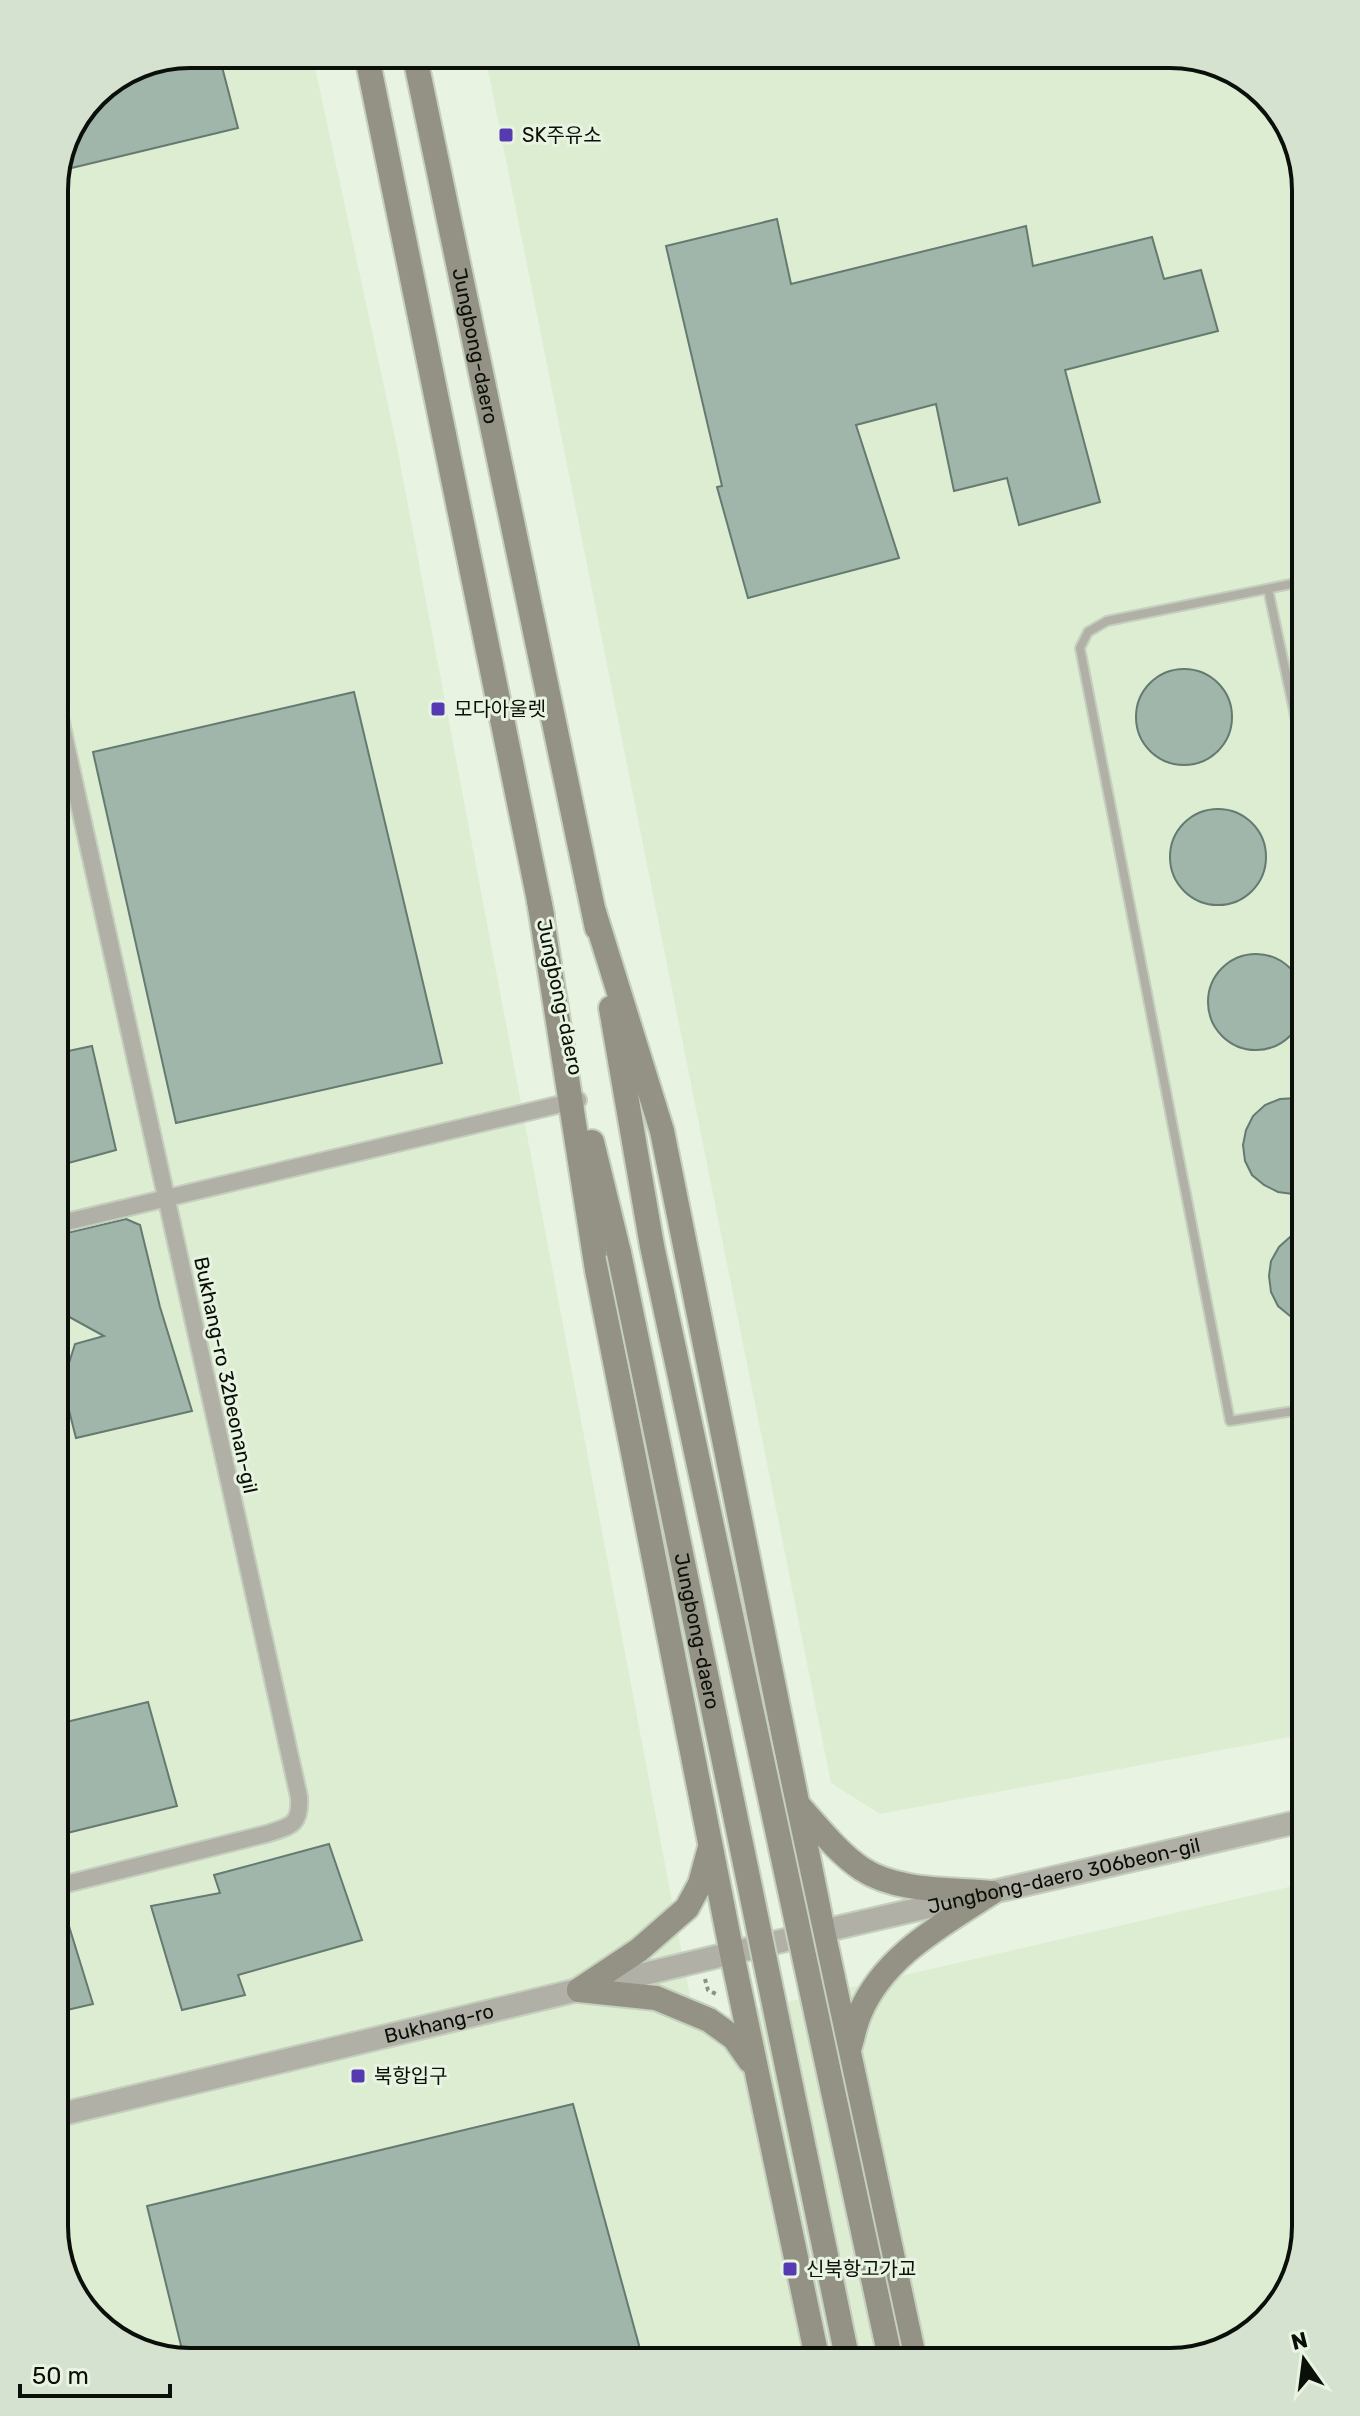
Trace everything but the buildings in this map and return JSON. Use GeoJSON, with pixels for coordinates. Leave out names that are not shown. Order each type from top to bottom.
{"type":"FeatureCollection","features":[{"type":"Feature","properties":{"kind":"main road","name":"Jungbong-daero"},"geometry":{"type":"LineString","coordinates":[[369,68],[539,900],[576,1100],[597,1270],[732,1954],[815,2348]]}},
{"type":"Feature","properties":{"kind":"main road","name":"Jungbong-daero"},"geometry":{"type":"LineString","coordinates":[[417,68],[594,912],[652,1246],[888,2348]]}},
{"type":"Feature","properties":{"kind":"main road","name":"Jungbong-daero"},"geometry":{"type":"LineString","coordinates":[[594,912],[662,1131],[797,1805],[912,2348]]}},
{"type":"Feature","properties":{"kind":"main road","name":"Jungbong-daero"},"geometry":{"type":"LineString","coordinates":[[576,1100],[619,1253],[845,2348]]}},
{"type":"Feature","properties":{"kind":"main road"},"geometry":{"type":"LineString","coordinates":[[797,1805],[862,1869],[896,1884],[991,1893]]}},
{"type":"Feature","properties":{"kind":"main road"},"geometry":{"type":"LineString","coordinates":[[579,1990],[639,1950],[687,1908],[700,1884],[711,1846]]}},
{"type":"Feature","properties":{"kind":"main road"},"geometry":{"type":"LineString","coordinates":[[849,2051],[860,2012],[891,1965],[929,1934],[991,1893]]}},
{"type":"Feature","properties":{"kind":"main road"},"geometry":{"type":"LineString","coordinates":[[579,1990],[656,1998],[709,2020],[734,2038],[757,2071]]}},
{"type":"Feature","properties":{"kind":"street","name":"Bukhang-ro 32beonan-gil"},"geometry":{"type":"LineString","coordinates":[[68,754],[299,1797],[300,1813],[291,1826],[266,1834],[68,1884]]}},
{"type":"Feature","properties":{"kind":"street"},"geometry":{"type":"LineString","coordinates":[[68,1222],[576,1100]]}},
{"type":"Feature","properties":{"kind":"street","name":"Jungbong-daero 306beon-gil"},"geometry":{"type":"LineString","coordinates":[[823,1931],[1292,1823]]}},
{"type":"Feature","properties":{"kind":"street","name":"Bukhang-ro"},"geometry":{"type":"LineString","coordinates":[[68,2113],[823,1931]]}},
{"type":"Feature","properties":{"kind":"lane"},"geometry":{"type":"LineString","coordinates":[[1292,584],[1107,621],[1088,632],[1080,648],[1230,1421],[1292,1411]]}},
{"type":"Feature","properties":{"kind":"lane"},"geometry":{"type":"LineString","coordinates":[[1268,589],[1292,701]]}},
{"type":"Feature","properties":{"kind":"shaded area"},"geometry":{"type":"Polygon","coordinates":[[[190,68],[315,68],[396,442],[695,2023],[1292,1886],[1292,2226],[1283,2272],[1267,2300],[1238,2327],[1209,2342],[1170,2348],[182,2348],[151,2342],[122,2327],[98,2306],[81,2280],[72,2257],[68,2226],[68,182],[72,159],[93,116],[129,84],[151,74],[190,68]]]}},
{"type":"Feature","properties":{"kind":"shaded area"},"geometry":{"type":"Polygon","coordinates":[[[488,68],[1193,70],[1209,74],[1238,89],[1262,110],[1279,136],[1288,159],[1292,190],[1292,1737],[880,1814],[831,1783],[488,68]]]}},
{"type":"Feature","properties":{"kind":"place","name":"SK주유소"},"geometry":{"type":"Point","coordinates":[506,135]}},
{"type":"Feature","properties":{"kind":"place","name":"모다아울렛"},"geometry":{"type":"Point","coordinates":[438,709]}},
{"type":"Feature","properties":{"kind":"place","name":"북항입구"},"geometry":{"type":"Point","coordinates":[358,2076]}},
{"type":"Feature","properties":{"kind":"place","name":"신북항고가교"},"geometry":{"type":"Point","coordinates":[790,2269]}}]}
